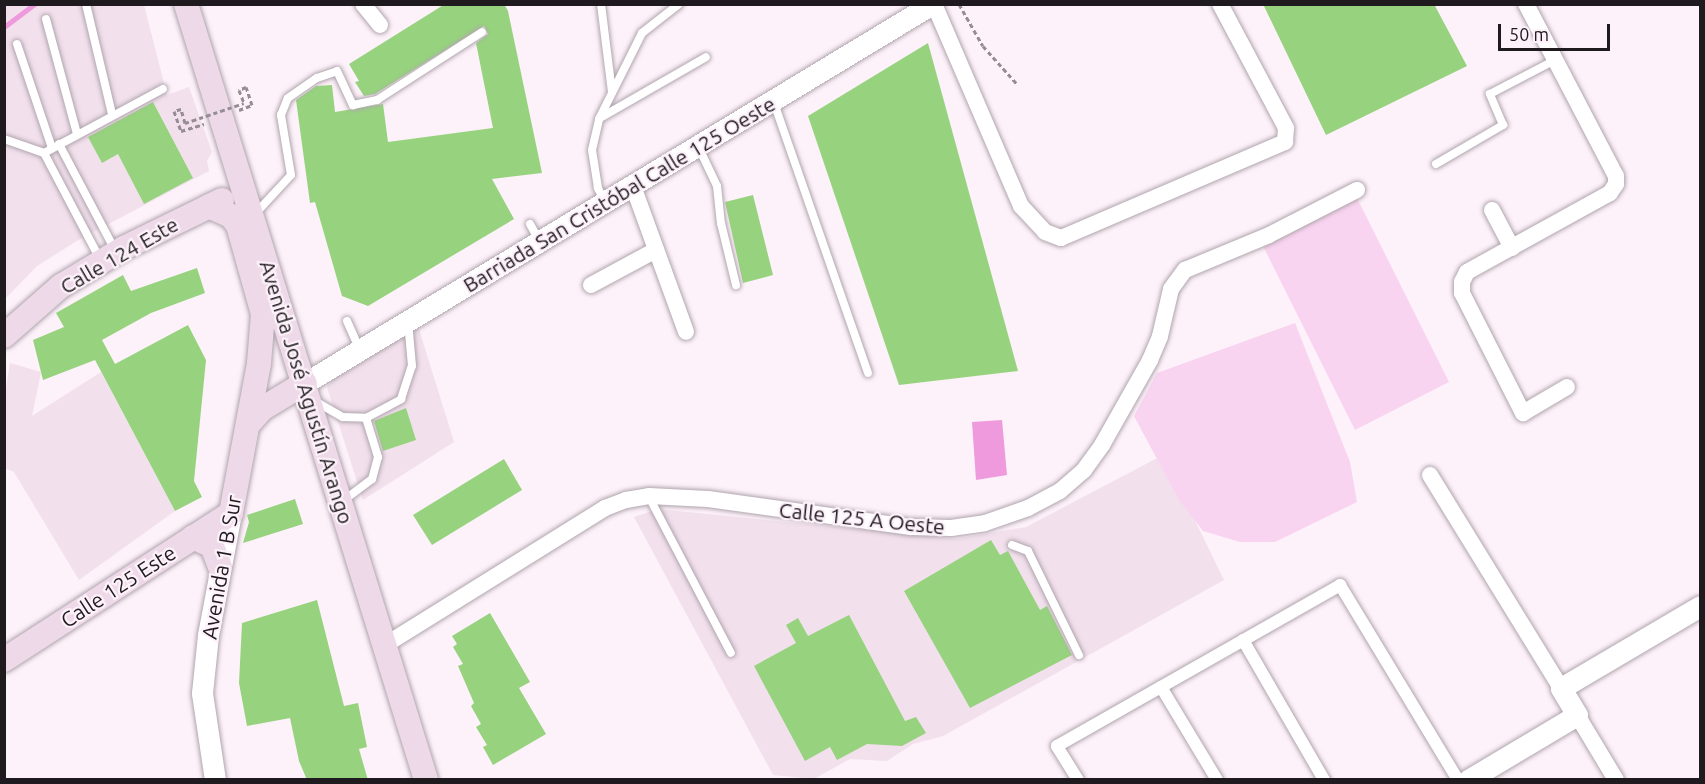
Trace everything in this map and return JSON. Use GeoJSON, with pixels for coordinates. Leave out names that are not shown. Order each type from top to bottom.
{"type":"FeatureCollection","features":[{"type":"Feature","properties":{"kind":"main road","name":"Avenida José Agustín Arango"},"geometry":{"type":"LineString","coordinates":[[186,4],[308,391],[426,780]]}},
{"type":"Feature","properties":{"kind":"main road","name":"Calle 124 Este"},"geometry":{"type":"LineString","coordinates":[[4,336],[61,286],[108,257],[243,190]]}},
{"type":"Feature","properties":{"kind":"main road","name":"Avenida 1 B Sur"},"geometry":{"type":"LineString","coordinates":[[208,206],[231,216],[238,225],[263,314],[248,425],[231,513]]}},
{"type":"Feature","properties":{"kind":"main road"},"geometry":{"type":"LineString","coordinates":[[248,425],[262,409],[308,391]]}},
{"type":"Feature","properties":{"kind":"main road","name":"Calle 125 Este"},"geometry":{"type":"LineString","coordinates":[[4,660],[231,513]]}},
{"type":"Feature","properties":{"kind":"main road"},"geometry":{"type":"LineString","coordinates":[[193,537],[212,546],[220,567]]}},
{"type":"Feature","properties":{"kind":"street"},"geometry":{"type":"LineString","coordinates":[[363,4],[380,25]]}},
{"type":"Feature","properties":{"kind":"street"},"geometry":{"type":"LineString","coordinates":[[933,4],[1021,206],[1045,232],[1061,238],[1285,142],[1286,128],[1221,4]]}},
{"type":"Feature","properties":{"kind":"street","name":"Barriada San Cristóbal Calle 125 Oeste"},"geometry":{"type":"LineString","coordinates":[[308,391],[360,350],[408,321],[535,233],[605,203],[933,4]]}},
{"type":"Feature","properties":{"kind":"street"},"geometry":{"type":"LineString","coordinates":[[1526,4],[1616,176],[1616,184],[1610,193],[1467,272],[1462,282],[1462,292],[1523,413],[1567,387]]}},
{"type":"Feature","properties":{"kind":"street"},"geometry":{"type":"LineString","coordinates":[[633,186],[686,332]]}},
{"type":"Feature","properties":{"kind":"street","name":"Calle 125 A Oeste"},"geometry":{"type":"LineString","coordinates":[[385,645],[605,508],[649,496],[708,499],[911,527],[951,528],[985,523],[1028,508],[1060,491],[1084,470],[1102,445],[1150,360],[1160,336],[1171,289],[1185,270],[1269,235],[1357,190]]}},
{"type":"Feature","properties":{"kind":"street"},"geometry":{"type":"LineString","coordinates":[[1492,210],[1512,248]]}},
{"type":"Feature","properties":{"kind":"street"},"geometry":{"type":"LineString","coordinates":[[591,285],[656,250]]}},
{"type":"Feature","properties":{"kind":"street"},"geometry":{"type":"LineString","coordinates":[[1430,475],[1616,780]]}},
{"type":"Feature","properties":{"kind":"street","name":"Avenida 1 B Sur"},"geometry":{"type":"LineString","coordinates":[[215,780],[202,693],[220,567],[231,513]]}},
{"type":"Feature","properties":{"kind":"street"},"geometry":{"type":"LineString","coordinates":[[1078,780],[1057,746],[1340,585],[1458,780]]}},
{"type":"Feature","properties":{"kind":"street"},"geometry":{"type":"LineString","coordinates":[[1562,688],[1701,606]]}},
{"type":"Feature","properties":{"kind":"street"},"geometry":{"type":"LineString","coordinates":[[1243,640],[1324,780]]}},
{"type":"Feature","properties":{"kind":"street"},"geometry":{"type":"LineString","coordinates":[[1161,687],[1217,780]]}},
{"type":"Feature","properties":{"kind":"street"},"geometry":{"type":"LineString","coordinates":[[1468,780],[1577,715]]}},
{"type":"Feature","properties":{"kind":"lane"},"geometry":{"type":"LineString","coordinates":[[86,4],[112,114]]}},
{"type":"Feature","properties":{"kind":"lane"},"geometry":{"type":"LineString","coordinates":[[601,4],[612,92]]}},
{"type":"Feature","properties":{"kind":"lane"},"geometry":{"type":"LineString","coordinates":[[605,203],[598,188],[592,150],[599,119],[642,33],[679,4]]}},
{"type":"Feature","properties":{"kind":"lane"},"geometry":{"type":"LineString","coordinates":[[46,19],[77,134]]}},
{"type":"Feature","properties":{"kind":"lane"},"geometry":{"type":"LineString","coordinates":[[252,218],[291,175],[281,115],[288,98],[317,78],[337,71],[353,105],[377,100],[482,32]]}},
{"type":"Feature","properties":{"kind":"lane"},"geometry":{"type":"LineString","coordinates":[[16,44],[52,148],[108,257]]}},
{"type":"Feature","properties":{"kind":"lane"},"geometry":{"type":"LineString","coordinates":[[599,119],[706,57]]}},
{"type":"Feature","properties":{"kind":"lane"},"geometry":{"type":"LineString","coordinates":[[1436,164],[1503,124],[1490,94],[1555,60]]}},
{"type":"Feature","properties":{"kind":"lane"},"geometry":{"type":"LineString","coordinates":[[4,139],[52,148],[112,114],[163,89]]}},
{"type":"Feature","properties":{"kind":"lane"},"geometry":{"type":"LineString","coordinates":[[773,100],[868,373]]}},
{"type":"Feature","properties":{"kind":"lane"},"geometry":{"type":"LineString","coordinates":[[698,145],[717,186],[721,223],[736,285]]}},
{"type":"Feature","properties":{"kind":"lane"},"geometry":{"type":"LineString","coordinates":[[52,148],[108,257]]}},
{"type":"Feature","properties":{"kind":"lane"},"geometry":{"type":"LineString","coordinates":[[347,321],[360,350]]}},
{"type":"Feature","properties":{"kind":"lane"},"geometry":{"type":"LineString","coordinates":[[308,391],[343,417],[366,418],[401,399],[412,366],[408,321]]}},
{"type":"Feature","properties":{"kind":"lane"},"geometry":{"type":"LineString","coordinates":[[341,502],[372,479],[378,457],[366,418]]}},
{"type":"Feature","properties":{"kind":"lane"},"geometry":{"type":"LineString","coordinates":[[649,496],[731,653]]}},
{"type":"Feature","properties":{"kind":"lane"},"geometry":{"type":"LineString","coordinates":[[1012,545],[1028,551],[1078,655]]}},
{"type":"Feature","properties":{"kind":"path"},"geometry":{"type":"LineString","coordinates":[[959,4],[983,46],[1018,85]]}},
{"type":"Feature","properties":{"kind":"path"},"geometry":{"type":"LineString","coordinates":[[201,125],[181,131],[174,111],[181,109],[185,123],[244,103],[239,90],[246,87],[252,105],[237,110]]}},
{"type":"Feature","properties":{"kind":"shaded area"},"geometry":{"type":"Polygon","coordinates":[[[5,5],[144,5],[167,95],[189,87],[212,152],[207,161],[209,171],[80,239],[37,266],[5,299],[5,5]]]}},
{"type":"Feature","properties":{"kind":"shaded area"},"geometry":{"type":"Polygon","coordinates":[[[1356,196],[1449,382],[1355,430],[1262,244],[1356,196]]]}},
{"type":"Feature","properties":{"kind":"shaded area"},"geometry":{"type":"Polygon","coordinates":[[[1295,323],[1350,462],[1357,502],[1275,542],[1240,542],[1203,531],[1179,500],[1134,416],[1157,373],[1295,323]]]}},
{"type":"Feature","properties":{"kind":"shaded area"},"geometry":{"type":"Polygon","coordinates":[[[418,326],[454,442],[363,500],[327,387],[334,378],[418,326]]]}},
{"type":"Feature","properties":{"kind":"shaded area"},"geometry":{"type":"Polygon","coordinates":[[[10,363],[41,372],[32,416],[101,372],[175,511],[79,580],[14,472],[5,468],[4,400],[10,363]]]}},
{"type":"Feature","properties":{"kind":"shaded area"},"geometry":{"type":"Polygon","coordinates":[[[1002,420],[1007,475],[976,480],[972,422],[1002,420]]]}},
{"type":"Feature","properties":{"kind":"shaded area"},"geometry":{"type":"Polygon","coordinates":[[[1163,455],[1224,580],[943,736],[913,744],[887,761],[850,759],[814,779],[773,775],[634,517],[658,509],[955,539],[1026,527],[1163,455]]]}},
{"type":"Feature","properties":{"kind":"building"},"geometry":{"type":"Polygon","coordinates":[[[445,4],[504,4],[508,11],[542,173],[492,179],[514,219],[368,306],[342,296],[315,202],[310,203],[296,100],[316,86],[332,85],[335,112],[383,104],[388,142],[493,128],[476,43],[488,34],[484,26],[375,94],[364,96],[355,82],[359,81],[349,64],[445,4]]]}},
{"type":"Feature","properties":{"kind":"building"},"geometry":{"type":"Polygon","coordinates":[[[1263,4],[1434,4],[1467,66],[1326,135],[1263,4]]]}},
{"type":"Feature","properties":{"kind":"building"},"geometry":{"type":"Polygon","coordinates":[[[928,43],[1018,371],[899,385],[808,116],[928,43]]]}},
{"type":"Feature","properties":{"kind":"building"},"geometry":{"type":"Polygon","coordinates":[[[153,102],[193,178],[144,204],[118,154],[102,163],[88,137],[153,102]]]}},
{"type":"Feature","properties":{"kind":"building"},"geometry":{"type":"Polygon","coordinates":[[[753,195],[773,275],[743,283],[725,202],[753,195]]]}},
{"type":"Feature","properties":{"kind":"building"},"geometry":{"type":"Polygon","coordinates":[[[197,268],[205,293],[151,313],[102,340],[115,364],[188,325],[206,360],[194,481],[202,497],[175,511],[95,360],[43,380],[33,340],[64,327],[56,313],[123,275],[131,291],[197,268]]]}},
{"type":"Feature","properties":{"kind":"building"},"geometry":{"type":"Polygon","coordinates":[[[406,408],[416,440],[383,451],[374,421],[406,408]]]}},
{"type":"Feature","properties":{"kind":"building"},"geometry":{"type":"Polygon","coordinates":[[[504,459],[522,490],[432,545],[413,515],[504,459]]]}},
{"type":"Feature","properties":{"kind":"building"},"geometry":{"type":"Polygon","coordinates":[[[295,499],[303,524],[243,543],[249,522],[247,515],[295,499]]]}},
{"type":"Feature","properties":{"kind":"building"},"geometry":{"type":"Polygon","coordinates":[[[991,540],[1000,555],[1008,551],[1040,610],[1047,606],[1072,655],[970,708],[904,591],[991,540]]]}},
{"type":"Feature","properties":{"kind":"building"},"geometry":{"type":"Polygon","coordinates":[[[317,600],[344,706],[358,703],[367,747],[359,749],[368,780],[307,780],[299,761],[290,718],[247,726],[239,683],[242,623],[317,600]]]}},
{"type":"Feature","properties":{"kind":"building"},"geometry":{"type":"Polygon","coordinates":[[[490,613],[530,682],[519,688],[546,734],[493,765],[483,747],[487,745],[476,727],[481,724],[471,706],[474,703],[458,666],[463,664],[453,647],[457,644],[452,636],[490,613]]]}},
{"type":"Feature","properties":{"kind":"building"},"geometry":{"type":"Polygon","coordinates":[[[849,615],[905,721],[916,717],[926,733],[902,746],[867,744],[837,760],[830,747],[805,761],[754,666],[796,643],[786,625],[798,618],[808,636],[849,615]]]}},
{"type":"Feature","properties":{"kind":"waterway"},"geometry":{"type":"LineString","coordinates":[[4,27],[34,4]]}}]}
